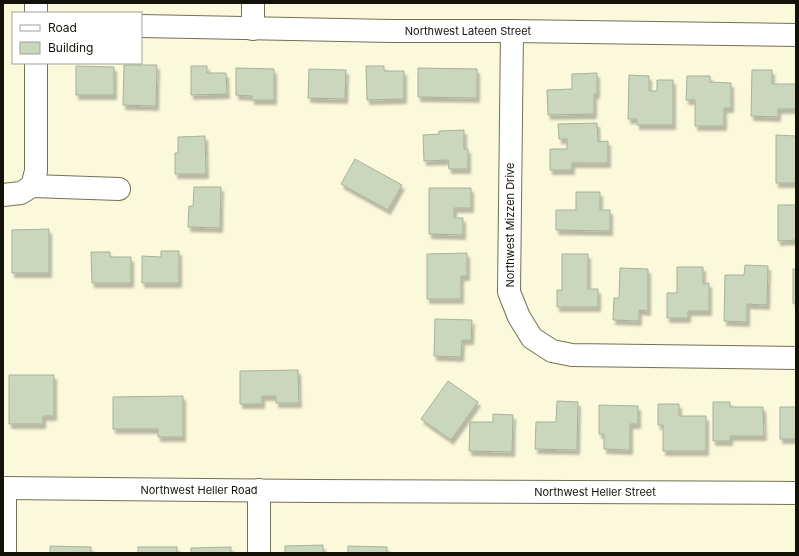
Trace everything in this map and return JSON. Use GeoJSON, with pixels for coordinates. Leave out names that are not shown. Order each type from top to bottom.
{"type":"FeatureCollection","features":[{"type":"Feature","properties":{"kind":"street"},"geometry":{"type":"LineString","coordinates":[[252,29],[253,3]]}},
{"type":"Feature","properties":{"kind":"street","name":"Northwest Lateen Street"},"geometry":{"type":"LineString","coordinates":[[142,26],[391,31],[796,35]]}},
{"type":"Feature","properties":{"kind":"street","name":"Northwest Mizzen Drive"},"geometry":{"type":"LineString","coordinates":[[512,31],[509,292],[519,317],[532,338],[552,351],[572,355],[796,358]]}},
{"type":"Feature","properties":{"kind":"street"},"geometry":{"type":"LineString","coordinates":[[32,186],[36,171],[36,64]]}},
{"type":"Feature","properties":{"kind":"street"},"geometry":{"type":"LineString","coordinates":[[3,195],[21,192],[32,186],[118,189]]}},
{"type":"Feature","properties":{"kind":"street"},"geometry":{"type":"LineString","coordinates":[[4,488],[5,553]]}},
{"type":"Feature","properties":{"kind":"street","name":"Northwest Heller Road"},"geometry":{"type":"LineString","coordinates":[[4,488],[395,492]]}},
{"type":"Feature","properties":{"kind":"street"},"geometry":{"type":"LineString","coordinates":[[259,490],[259,553]]}},
{"type":"Feature","properties":{"kind":"street","name":"Northwest Heller Street"},"geometry":{"type":"LineString","coordinates":[[395,492],[796,493]]}},
{"type":"Feature","properties":{"kind":"building"},"geometry":{"type":"Polygon","coordinates":[[[124,65],[157,65],[156,106],[123,105],[124,65]]]}},
{"type":"Feature","properties":{"kind":"building"},"geometry":{"type":"Polygon","coordinates":[[[76,66],[114,67],[114,95],[76,95],[76,66]]]}},
{"type":"Feature","properties":{"kind":"building"},"geometry":{"type":"Polygon","coordinates":[[[191,66],[207,66],[207,73],[226,73],[227,94],[191,95],[191,66]]]}},
{"type":"Feature","properties":{"kind":"building"},"geometry":{"type":"Polygon","coordinates":[[[366,66],[384,66],[384,71],[404,71],[404,99],[367,100],[366,66]]]}},
{"type":"Feature","properties":{"kind":"building"},"geometry":{"type":"Polygon","coordinates":[[[236,68],[274,69],[274,100],[252,100],[252,96],[236,95],[236,68]]]}},
{"type":"Feature","properties":{"kind":"building"},"geometry":{"type":"Polygon","coordinates":[[[418,68],[477,69],[477,98],[418,97],[418,68]]]}},
{"type":"Feature","properties":{"kind":"building"},"geometry":{"type":"Polygon","coordinates":[[[309,69],[346,70],[345,99],[308,98],[309,69]]]}},
{"type":"Feature","properties":{"kind":"building"},"geometry":{"type":"Polygon","coordinates":[[[752,70],[772,70],[772,84],[796,84],[796,109],[778,109],[778,117],[751,116],[752,70]]]}},
{"type":"Feature","properties":{"kind":"building"},"geometry":{"type":"Polygon","coordinates":[[[597,73],[597,94],[594,94],[594,114],[548,115],[547,90],[572,89],[572,74],[597,73]]]}},
{"type":"Feature","properties":{"kind":"building"},"geometry":{"type":"Polygon","coordinates":[[[629,75],[649,76],[649,91],[657,91],[657,80],[673,80],[673,125],[637,125],[637,119],[628,119],[629,75]]]}},
{"type":"Feature","properties":{"kind":"building"},"geometry":{"type":"Polygon","coordinates":[[[687,76],[710,76],[710,82],[731,83],[731,108],[724,108],[724,126],[695,126],[695,100],[686,100],[687,76]]]}},
{"type":"Feature","properties":{"kind":"building"},"geometry":{"type":"Polygon","coordinates":[[[597,123],[598,142],[608,141],[608,163],[572,163],[572,170],[550,170],[550,149],[567,149],[567,139],[559,139],[558,124],[597,123]]]}},
{"type":"Feature","properties":{"kind":"building"},"geometry":{"type":"Polygon","coordinates":[[[464,130],[464,149],[468,149],[468,169],[449,169],[448,160],[424,161],[423,135],[439,134],[439,131],[464,130]]]}},
{"type":"Feature","properties":{"kind":"building"},"geometry":{"type":"Polygon","coordinates":[[[776,135],[796,136],[796,183],[776,183],[776,135]]]}},
{"type":"Feature","properties":{"kind":"building"},"geometry":{"type":"Polygon","coordinates":[[[205,136],[206,174],[175,174],[175,153],[178,153],[178,137],[205,136]]]}},
{"type":"Feature","properties":{"kind":"building"},"geometry":{"type":"Polygon","coordinates":[[[355,159],[402,185],[388,210],[341,184],[355,159]]]}},
{"type":"Feature","properties":{"kind":"building"},"geometry":{"type":"Polygon","coordinates":[[[194,187],[221,187],[220,228],[188,227],[189,206],[193,206],[194,187]]]}},
{"type":"Feature","properties":{"kind":"building"},"geometry":{"type":"Polygon","coordinates":[[[429,188],[471,188],[471,208],[454,208],[454,218],[463,218],[463,235],[429,234],[429,188]]]}},
{"type":"Feature","properties":{"kind":"building"},"geometry":{"type":"Polygon","coordinates":[[[576,192],[600,192],[600,210],[610,210],[610,231],[556,230],[556,210],[576,210],[576,192]]]}},
{"type":"Feature","properties":{"kind":"building"},"geometry":{"type":"Polygon","coordinates":[[[778,205],[796,205],[796,240],[778,241],[778,205]]]}},
{"type":"Feature","properties":{"kind":"building"},"geometry":{"type":"Polygon","coordinates":[[[49,229],[49,273],[12,273],[12,230],[49,229]]]}},
{"type":"Feature","properties":{"kind":"building"},"geometry":{"type":"Polygon","coordinates":[[[161,251],[179,251],[179,283],[142,283],[142,256],[161,257],[161,251]]]}},
{"type":"Feature","properties":{"kind":"building"},"geometry":{"type":"Polygon","coordinates":[[[91,252],[110,252],[110,257],[131,257],[131,283],[92,283],[91,252]]]}},
{"type":"Feature","properties":{"kind":"building"},"geometry":{"type":"Polygon","coordinates":[[[467,253],[467,276],[461,276],[461,299],[427,299],[427,254],[467,253]]]}},
{"type":"Feature","properties":{"kind":"building"},"geometry":{"type":"Polygon","coordinates":[[[562,254],[588,254],[588,289],[598,289],[598,307],[557,307],[557,290],[562,290],[562,254]]]}},
{"type":"Feature","properties":{"kind":"building"},"geometry":{"type":"Polygon","coordinates":[[[745,265],[768,266],[767,305],[747,304],[747,322],[724,321],[725,275],[744,275],[745,265]]]}},
{"type":"Feature","properties":{"kind":"building"},"geometry":{"type":"Polygon","coordinates":[[[677,267],[703,267],[703,284],[709,283],[709,311],[688,311],[688,318],[667,318],[667,293],[677,293],[677,267]]]}},
{"type":"Feature","properties":{"kind":"building"},"geometry":{"type":"Polygon","coordinates":[[[620,268],[648,269],[648,311],[639,310],[639,321],[613,320],[614,298],[619,298],[620,268]]]}},
{"type":"Feature","properties":{"kind":"building"},"geometry":{"type":"Polygon","coordinates":[[[793,269],[796,269],[796,303],[793,303],[793,269]]]}},
{"type":"Feature","properties":{"kind":"building"},"geometry":{"type":"Polygon","coordinates":[[[435,319],[472,320],[471,340],[462,340],[461,357],[434,356],[435,319]]]}},
{"type":"Feature","properties":{"kind":"building"},"geometry":{"type":"Polygon","coordinates":[[[298,370],[299,403],[276,403],[276,396],[262,396],[262,404],[240,404],[240,371],[298,370]]]}},
{"type":"Feature","properties":{"kind":"building"},"geometry":{"type":"Polygon","coordinates":[[[9,375],[54,375],[54,416],[43,416],[43,424],[9,424],[9,375]]]}},
{"type":"Feature","properties":{"kind":"building"},"geometry":{"type":"Polygon","coordinates":[[[448,381],[478,402],[451,440],[421,419],[448,381]]]}},
{"type":"Feature","properties":{"kind":"building"},"geometry":{"type":"Polygon","coordinates":[[[183,396],[183,437],[158,437],[158,429],[113,429],[113,397],[183,396]]]}},
{"type":"Feature","properties":{"kind":"building"},"geometry":{"type":"Polygon","coordinates":[[[557,401],[578,402],[577,450],[535,449],[536,422],[556,422],[557,401]]]}},
{"type":"Feature","properties":{"kind":"building"},"geometry":{"type":"Polygon","coordinates":[[[713,402],[730,402],[730,407],[763,407],[764,436],[730,436],[730,441],[713,441],[713,402]]]}},
{"type":"Feature","properties":{"kind":"building"},"geometry":{"type":"Polygon","coordinates":[[[658,404],[679,404],[679,416],[706,416],[706,451],[663,451],[663,425],[658,425],[658,404]]]}},
{"type":"Feature","properties":{"kind":"building"},"geometry":{"type":"Polygon","coordinates":[[[599,405],[638,406],[638,424],[630,424],[630,450],[604,449],[604,434],[599,434],[599,405]]]}},
{"type":"Feature","properties":{"kind":"building"},"geometry":{"type":"Polygon","coordinates":[[[780,407],[796,407],[796,439],[780,439],[780,407]]]}},
{"type":"Feature","properties":{"kind":"building"},"geometry":{"type":"Polygon","coordinates":[[[493,414],[513,415],[512,452],[469,451],[470,422],[493,422],[493,414]]]}},
{"type":"Feature","properties":{"kind":"building"},"geometry":{"type":"Polygon","coordinates":[[[323,545],[323,553],[285,553],[285,546],[323,545]]]}},
{"type":"Feature","properties":{"kind":"building"},"geometry":{"type":"Polygon","coordinates":[[[50,546],[91,547],[91,553],[50,553],[50,546]]]}},
{"type":"Feature","properties":{"kind":"building"},"geometry":{"type":"Polygon","coordinates":[[[348,546],[387,547],[387,553],[348,553],[348,546]]]}},
{"type":"Feature","properties":{"kind":"building"},"geometry":{"type":"Polygon","coordinates":[[[138,547],[177,547],[177,553],[138,553],[138,547]]]}},
{"type":"Feature","properties":{"kind":"building"},"geometry":{"type":"Polygon","coordinates":[[[231,547],[231,553],[191,553],[191,548],[231,547]]]}}]}
